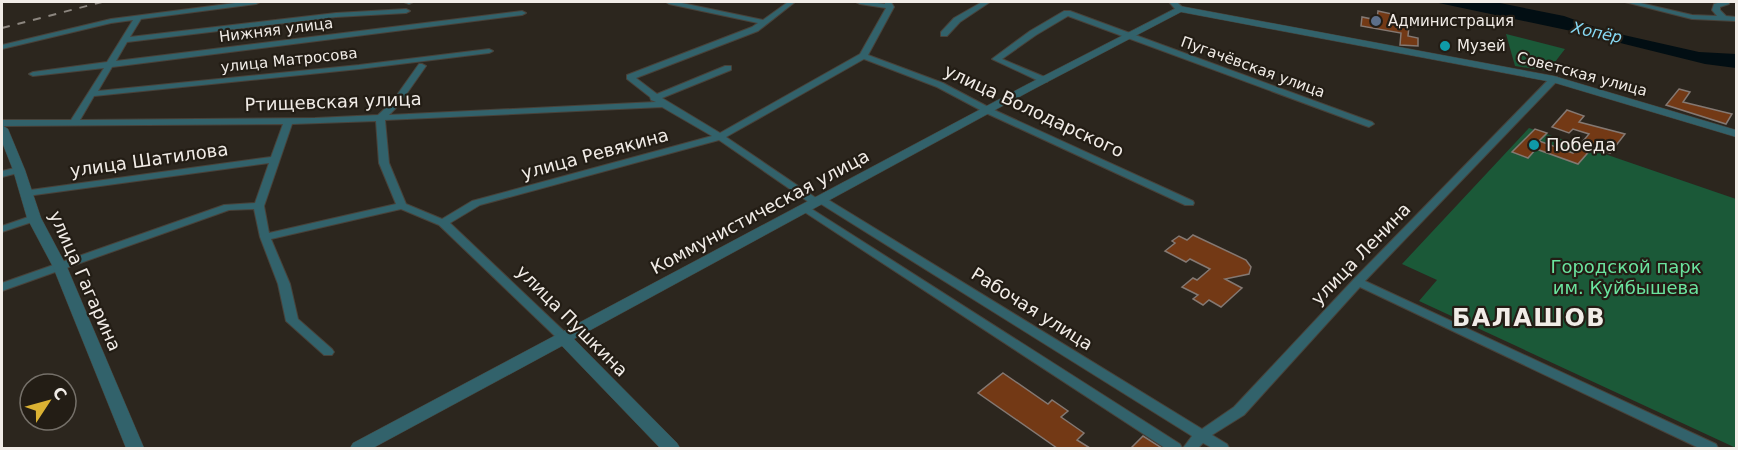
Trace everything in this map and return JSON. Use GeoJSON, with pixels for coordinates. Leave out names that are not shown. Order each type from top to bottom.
{"type":"FeatureCollection","features":[{"type":"Feature","properties":{"kind":"street"},"geometry":{"type":"LineString","coordinates":[[2,47],[111,21],[256,2]]}},
{"type":"Feature","properties":{"kind":"street"},"geometry":{"type":"LineString","coordinates":[[403,28],[409,2]]}},
{"type":"Feature","properties":{"kind":"street"},"geometry":{"type":"LineString","coordinates":[[669,2],[764,22]]}},
{"type":"Feature","properties":{"kind":"street"},"geometry":{"type":"LineString","coordinates":[[792,2],[755,30],[630,77],[654,98],[720,137],[815,204]]}},
{"type":"Feature","properties":{"kind":"street"},"geometry":{"type":"LineString","coordinates":[[860,2],[889,4],[863,56]]}},
{"type":"Feature","properties":{"kind":"street"},"geometry":{"type":"LineString","coordinates":[[944,34],[957,20],[986,2]]}},
{"type":"Feature","properties":{"kind":"street"},"geometry":{"type":"LineString","coordinates":[[1629,2],[1692,17],[1737,19]]}},
{"type":"Feature","properties":{"kind":"street"},"geometry":{"type":"LineString","coordinates":[[1723,18],[1716,10],[1717,6],[1726,2]]}},
{"type":"Feature","properties":{"kind":"street","name":"Коммунистическая улица"},"geometry":{"type":"LineString","coordinates":[[359,448],[989,111],[1128,35],[1177,5]]}},
{"type":"Feature","properties":{"kind":"street","name":"Советская улица"},"geometry":{"type":"LineString","coordinates":[[1177,5],[1554,79],[1737,134]]}},
{"type":"Feature","properties":{"kind":"street"},"geometry":{"type":"LineString","coordinates":[[125,40],[336,15],[406,11]]}},
{"type":"Feature","properties":{"kind":"street","name":"Нижняя улица"},"geometry":{"type":"LineString","coordinates":[[33,74],[522,13]]}},
{"type":"Feature","properties":{"kind":"street","name":"Пугачёвская улица"},"geometry":{"type":"LineString","coordinates":[[1044,80],[996,59],[1067,13],[1369,124]]}},
{"type":"Feature","properties":{"kind":"street"},"geometry":{"type":"LineString","coordinates":[[74,123],[139,17]]}},
{"type":"Feature","properties":{"kind":"street","name":"улица Матросова"},"geometry":{"type":"LineString","coordinates":[[92,94],[359,67],[489,51]]}},
{"type":"Feature","properties":{"kind":"street","name":"улица Володарского"},"geometry":{"type":"LineString","coordinates":[[863,56],[940,85],[989,111],[1189,203]]}},
{"type":"Feature","properties":{"kind":"street","name":"улица Ревякина"},"geometry":{"type":"LineString","coordinates":[[443,223],[476,203],[720,137],[863,56]]}},
{"type":"Feature","properties":{"kind":"street"},"geometry":{"type":"LineString","coordinates":[[402,206],[384,163],[380,118],[395,104],[422,66]]}},
{"type":"Feature","properties":{"kind":"street"},"geometry":{"type":"LineString","coordinates":[[654,98],[728,68]]}},
{"type":"Feature","properties":{"kind":"street","name":"улица Ленина"},"geometry":{"type":"LineString","coordinates":[[1190,448],[1201,436],[1239,411],[1358,282],[1554,79]]}},
{"type":"Feature","properties":{"kind":"street","name":"Ртищевская улица"},"geometry":{"type":"LineString","coordinates":[[2,123],[288,121],[664,104]]}},
{"type":"Feature","properties":{"kind":"street"},"geometry":{"type":"LineString","coordinates":[[288,121],[259,206],[266,237],[284,284],[292,321],[328,352]]}},
{"type":"Feature","properties":{"kind":"street","name":"улица Гагарина"},"geometry":{"type":"LineString","coordinates":[[2,129],[19,170],[34,218],[60,267],[135,448]]}},
{"type":"Feature","properties":{"kind":"street","name":"улица Шатилова"},"geometry":{"type":"LineString","coordinates":[[27,193],[276,159]]}},
{"type":"Feature","properties":{"kind":"street"},"geometry":{"type":"LineString","coordinates":[[2,174],[19,170]]}},
{"type":"Feature","properties":{"kind":"street","name":"Рабочая улица"},"geometry":{"type":"LineString","coordinates":[[815,204],[1222,448]]}},
{"type":"Feature","properties":{"kind":"street","name":"Рабочая улица"},"geometry":{"type":"LineString","coordinates":[[815,204],[1175,448]]}},
{"type":"Feature","properties":{"kind":"street"},"geometry":{"type":"LineString","coordinates":[[2,287],[228,207],[259,206]]}},
{"type":"Feature","properties":{"kind":"street"},"geometry":{"type":"LineString","coordinates":[[266,237],[402,206],[443,223]]}},
{"type":"Feature","properties":{"kind":"street"},"geometry":{"type":"LineString","coordinates":[[2,229],[34,218]]}},
{"type":"Feature","properties":{"kind":"street","name":"улица Пушкина"},"geometry":{"type":"LineString","coordinates":[[443,223],[563,337],[671,448]]}},
{"type":"Feature","properties":{"kind":"street"},"geometry":{"type":"LineString","coordinates":[[1358,282],[1711,448]]}},
{"type":"Feature","properties":{"kind":"green space"},"geometry":{"type":"Polygon","coordinates":[[[1506,34],[1565,49],[1548,71],[1515,66],[1506,34]]]}},
{"type":"Feature","properties":{"kind":"green space","name":"Городской парк им. Куйбышева"},"geometry":{"type":"Polygon","coordinates":[[[1529,128],[1736,199],[1736,448],[1419,301],[1437,280],[1402,264],[1529,128]]]}},
{"type":"Feature","properties":{"kind":"water","name":"Хопёр"},"geometry":{"type":"Polygon","coordinates":[[[1434,2],[1495,2],[1564,16],[1606,31],[1699,52],[1736,54],[1736,68],[1705,64],[1576,32],[1434,2]]]}},
{"type":"Feature","properties":{"kind":"building","name":"Администрация"},"geometry":{"type":"Polygon","coordinates":[[[1378,11],[1392,14],[1391,22],[1409,26],[1408,36],[1418,38],[1418,46],[1400,45],[1401,33],[1361,26],[1362,17],[1377,20],[1378,11]]]}},
{"type":"Feature","properties":{"kind":"building"},"geometry":{"type":"Polygon","coordinates":[[[1679,89],[1690,92],[1683,102],[1732,114],[1726,124],[1666,105],[1679,89]]]}},
{"type":"Feature","properties":{"kind":"building"},"geometry":{"type":"Polygon","coordinates":[[[1567,110],[1584,116],[1579,122],[1625,134],[1610,153],[1593,147],[1578,164],[1536,149],[1528,158],[1512,152],[1535,129],[1547,133],[1539,141],[1573,153],[1589,134],[1573,129],[1569,133],[1552,127],[1567,110]]]}},
{"type":"Feature","properties":{"kind":"building"},"geometry":{"type":"Polygon","coordinates":[[[1193,235],[1246,260],[1251,267],[1249,274],[1225,279],[1242,288],[1221,307],[1209,300],[1203,305],[1193,299],[1198,295],[1182,287],[1193,278],[1197,280],[1210,269],[1190,259],[1186,262],[1165,251],[1175,243],[1172,241],[1179,236],[1187,240],[1193,235]]]}},
{"type":"Feature","properties":{"kind":"building"},"geometry":{"type":"Polygon","coordinates":[[[1003,373],[1048,404],[1052,400],[1068,411],[1061,417],[1084,433],[1077,440],[1090,448],[1057,448],[978,393],[1003,373]]]}},
{"type":"Feature","properties":{"kind":"building"},"geometry":{"type":"Polygon","coordinates":[[[1143,436],[1162,448],[1131,448],[1143,436]]]}},
{"type":"Feature","properties":{"kind":"railway"},"geometry":{"type":"LineString","coordinates":[[2,28],[102,2]]}},
{"type":"Feature","properties":{"kind":"place","name":"Администрация"},"geometry":{"type":"Point","coordinates":[1376,21]}},
{"type":"Feature","properties":{"kind":"place","name":"Музей"},"geometry":{"type":"Point","coordinates":[1445,46]}},
{"type":"Feature","properties":{"kind":"place","name":"Победа"},"geometry":{"type":"Point","coordinates":[1534,145]}},
{"type":"Feature","properties":{"kind":"district","name":"БАЛАШОВ"},"geometry":{"type":"Point","coordinates":[1529,318]}}]}
